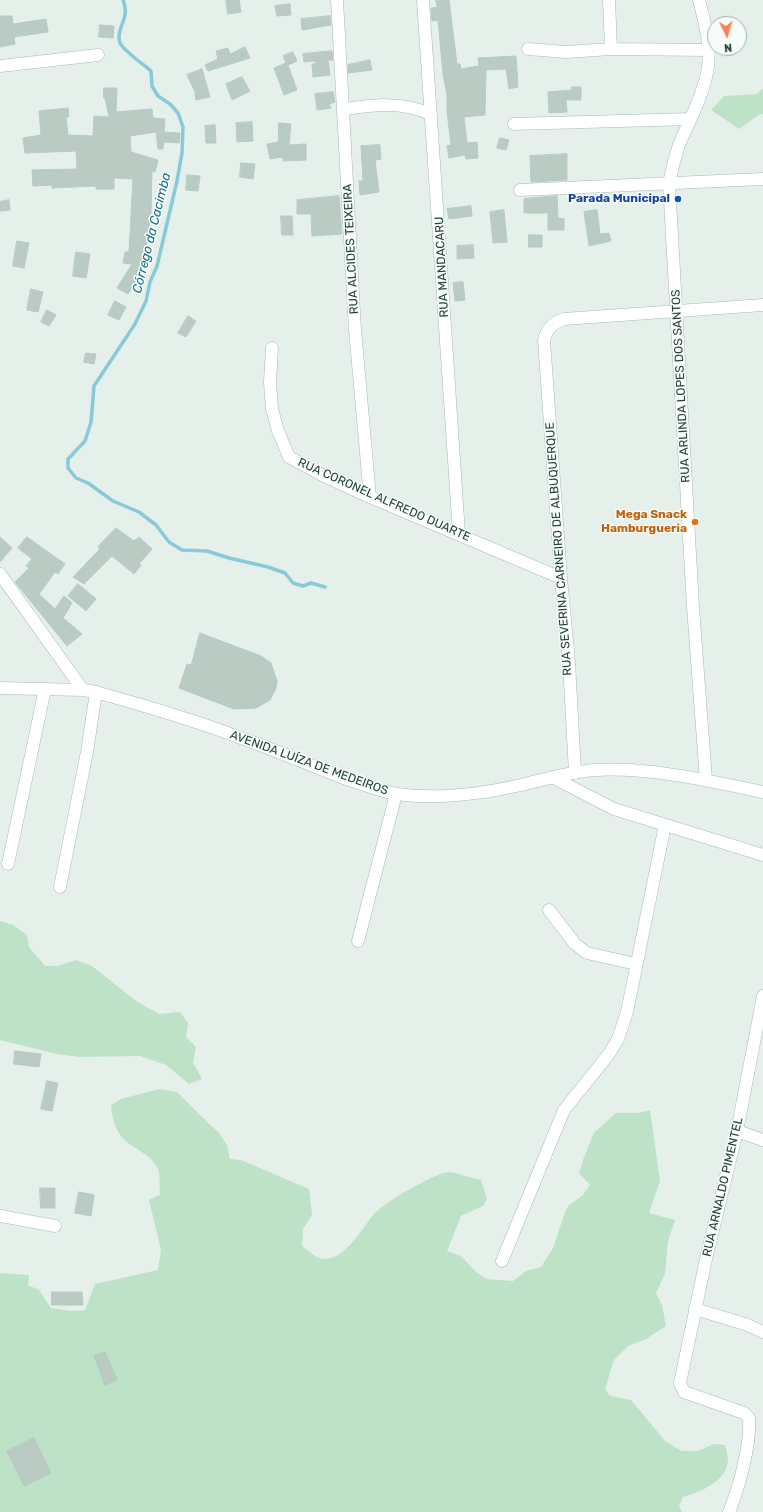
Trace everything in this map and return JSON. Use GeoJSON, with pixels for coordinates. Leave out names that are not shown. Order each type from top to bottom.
{"type":"FeatureCollection","features":[{"type":"Feature","properties":{"kind":"street","name":"RUA ALCIDES TEIXEIRA"},"geometry":{"type":"LineString","coordinates":[[337,0],[355,330],[370,497]]}},
{"type":"Feature","properties":{"kind":"street","name":"RUA MANDACARU"},"geometry":{"type":"LineString","coordinates":[[423,0],[430,114],[438,194],[459,534]]}},
{"type":"Feature","properties":{"kind":"street"},"geometry":{"type":"LineString","coordinates":[[609,0],[611,49]]}},
{"type":"Feature","properties":{"kind":"street","name":"RUA ARLINDA LOPES DOS SANTOS"},"geometry":{"type":"LineString","coordinates":[[699,0],[705,20],[707,35]]}},
{"type":"Feature","properties":{"kind":"street"},"geometry":{"type":"LineString","coordinates":[[528,49],[566,52],[611,49],[707,50]]}},
{"type":"Feature","properties":{"kind":"street"},"geometry":{"type":"LineString","coordinates":[[0,66],[98,55]]}},
{"type":"Feature","properties":{"kind":"street","name":"RUA ARLINDA LOPES DOS SANTOS"},"geometry":{"type":"LineString","coordinates":[[706,780],[693,607],[669,183],[679,145],[704,86],[708,71],[709,56]]}},
{"type":"Feature","properties":{"kind":"street"},"geometry":{"type":"LineString","coordinates":[[344,109],[368,106],[402,105],[416,108],[430,114]]}},
{"type":"Feature","properties":{"kind":"street"},"geometry":{"type":"LineString","coordinates":[[514,124],[691,119]]}},
{"type":"Feature","properties":{"kind":"street"},"geometry":{"type":"LineString","coordinates":[[520,190],[763,179]]}},
{"type":"Feature","properties":{"kind":"street"},"geometry":{"type":"LineString","coordinates":[[676,312],[763,305]]}},
{"type":"Feature","properties":{"kind":"street","name":"RUA SEVERINA CARNEIRO DE ALBUQUERQUE"},"geometry":{"type":"LineString","coordinates":[[575,773],[544,340],[550,327],[564,319],[676,312]]}},
{"type":"Feature","properties":{"kind":"street","name":"RUA CORONEL ALFREDO DUARTE"},"geometry":{"type":"LineString","coordinates":[[272,348],[270,382],[272,409],[278,431],[288,457],[324,476],[370,497],[561,578]]}},
{"type":"Feature","properties":{"kind":"street"},"geometry":{"type":"LineString","coordinates":[[0,574],[83,690]]}},
{"type":"Feature","properties":{"kind":"street","name":"AVENIDA LUÍZA DE MEDEIROS"},"geometry":{"type":"LineString","coordinates":[[0,688],[83,690],[96,692],[238,736],[372,788],[396,794],[439,796],[465,795],[488,792],[575,773],[619,770],[706,780],[763,792]]}},
{"type":"Feature","properties":{"kind":"street"},"geometry":{"type":"LineString","coordinates":[[8,864],[45,689]]}},
{"type":"Feature","properties":{"kind":"street"},"geometry":{"type":"LineString","coordinates":[[60,887],[87,752],[96,692]]}},
{"type":"Feature","properties":{"kind":"street"},"geometry":{"type":"LineString","coordinates":[[552,777],[614,809],[763,855]]}},
{"type":"Feature","properties":{"kind":"street"},"geometry":{"type":"LineString","coordinates":[[358,941],[396,794]]}},
{"type":"Feature","properties":{"kind":"street"},"geometry":{"type":"LineString","coordinates":[[502,1261],[564,1110],[609,1054],[618,1039],[627,1012],[665,825]]}},
{"type":"Feature","properties":{"kind":"street"},"geometry":{"type":"LineString","coordinates":[[549,910],[575,944],[587,953],[636,964]]}},
{"type":"Feature","properties":{"kind":"street","name":"RUA ARNALDO PIMENTEL"},"geometry":{"type":"LineString","coordinates":[[729,1512],[735,1498],[749,1434],[749,1418],[744,1413],[684,1392],[680,1385],[695,1309],[737,1131],[763,996]]}},
{"type":"Feature","properties":{"kind":"street"},"geometry":{"type":"LineString","coordinates":[[737,1131],[763,1140]]}},
{"type":"Feature","properties":{"kind":"street"},"geometry":{"type":"LineString","coordinates":[[0,1216],[55,1226]]}},
{"type":"Feature","properties":{"kind":"street"},"geometry":{"type":"LineString","coordinates":[[695,1309],[745,1324],[763,1332]]}},
{"type":"Feature","properties":{"kind":"green space"},"geometry":{"type":"Polygon","coordinates":[[[763,88],[763,114],[760,114],[739,129],[711,110],[724,96],[757,94],[763,88]]]}},
{"type":"Feature","properties":{"kind":"green space"},"geometry":{"type":"Polygon","coordinates":[[[0,921],[13,925],[27,935],[29,947],[45,966],[57,966],[76,960],[92,966],[136,1001],[159,1014],[180,1012],[188,1023],[186,1037],[196,1047],[193,1063],[202,1079],[189,1084],[166,1065],[140,1056],[79,1057],[57,1054],[0,1040],[0,921]]]}},
{"type":"Feature","properties":{"kind":"green space"},"geometry":{"type":"Polygon","coordinates":[[[159,1089],[177,1092],[219,1133],[227,1145],[230,1159],[241,1160],[309,1189],[312,1215],[303,1229],[302,1246],[317,1257],[326,1259],[344,1251],[376,1212],[382,1207],[410,1189],[432,1178],[448,1172],[481,1180],[487,1199],[483,1206],[461,1216],[447,1251],[461,1256],[475,1271],[486,1279],[513,1281],[526,1271],[541,1267],[553,1248],[565,1212],[569,1205],[582,1196],[590,1185],[579,1173],[594,1133],[616,1113],[639,1113],[650,1110],[660,1181],[649,1213],[675,1220],[668,1241],[665,1274],[656,1293],[662,1305],[666,1326],[646,1339],[628,1346],[614,1360],[605,1389],[610,1396],[631,1400],[665,1441],[682,1451],[698,1451],[714,1444],[725,1445],[728,1461],[723,1475],[704,1489],[683,1497],[679,1506],[682,1512],[0,1512],[0,1273],[29,1275],[28,1285],[39,1290],[51,1308],[72,1311],[85,1310],[95,1284],[158,1270],[161,1250],[149,1200],[160,1195],[158,1170],[155,1163],[149,1157],[126,1141],[119,1133],[114,1123],[111,1105],[121,1099],[159,1089]]]}},
{"type":"Feature","properties":{"kind":"building"},"geometry":{"type":"Polygon","coordinates":[[[226,0],[239,0],[241,12],[228,14],[226,0]]]}},
{"type":"Feature","properties":{"kind":"building"},"geometry":{"type":"Polygon","coordinates":[[[436,0],[449,0],[457,64],[460,64],[461,69],[479,66],[478,58],[516,56],[518,87],[509,89],[506,69],[486,70],[485,115],[464,117],[467,143],[477,142],[478,158],[466,159],[465,155],[449,158],[447,146],[451,145],[438,20],[432,21],[431,8],[437,7],[436,0]]]}},
{"type":"Feature","properties":{"kind":"building"},"geometry":{"type":"Polygon","coordinates":[[[290,4],[291,15],[277,16],[275,6],[290,4]]]}},
{"type":"Feature","properties":{"kind":"building"},"geometry":{"type":"Polygon","coordinates":[[[0,16],[12,16],[13,24],[46,19],[48,32],[14,37],[15,44],[0,47],[0,16]]]}},
{"type":"Feature","properties":{"kind":"building"},"geometry":{"type":"Polygon","coordinates":[[[330,16],[331,25],[302,30],[301,19],[330,16]]]}},
{"type":"Feature","properties":{"kind":"building"},"geometry":{"type":"Polygon","coordinates":[[[100,25],[114,26],[113,38],[99,37],[100,25]]]}},
{"type":"Feature","properties":{"kind":"building"},"geometry":{"type":"Polygon","coordinates":[[[245,47],[250,58],[208,71],[205,65],[218,59],[216,51],[228,48],[230,54],[245,47]]]}},
{"type":"Feature","properties":{"kind":"building"},"geometry":{"type":"Polygon","coordinates":[[[332,51],[333,60],[328,60],[330,75],[313,77],[312,64],[316,64],[315,61],[304,62],[303,54],[332,51]]]}},
{"type":"Feature","properties":{"kind":"building"},"geometry":{"type":"Polygon","coordinates":[[[293,52],[297,61],[288,65],[297,90],[284,95],[274,68],[286,63],[283,56],[293,52]]]}},
{"type":"Feature","properties":{"kind":"building"},"geometry":{"type":"Polygon","coordinates":[[[370,60],[372,70],[348,73],[348,65],[370,60]]]}},
{"type":"Feature","properties":{"kind":"building"},"geometry":{"type":"Polygon","coordinates":[[[202,69],[210,97],[196,100],[195,92],[187,75],[202,69]]]}},
{"type":"Feature","properties":{"kind":"building"},"geometry":{"type":"Polygon","coordinates":[[[242,77],[250,91],[232,100],[226,84],[242,77]]]}},
{"type":"Feature","properties":{"kind":"building"},"geometry":{"type":"Polygon","coordinates":[[[572,87],[581,87],[581,100],[566,100],[567,112],[549,113],[548,92],[572,90],[572,87]]]}},
{"type":"Feature","properties":{"kind":"building"},"geometry":{"type":"Polygon","coordinates":[[[104,88],[117,88],[116,112],[152,109],[153,118],[165,119],[164,132],[180,133],[179,143],[164,142],[163,149],[158,149],[156,132],[130,136],[131,152],[158,160],[155,172],[152,171],[151,213],[143,270],[128,294],[117,288],[132,264],[123,263],[125,252],[129,252],[133,179],[114,178],[114,189],[96,189],[96,186],[52,188],[52,185],[33,186],[32,170],[77,169],[76,151],[25,153],[23,138],[41,135],[39,111],[68,108],[69,117],[66,117],[68,135],[93,136],[94,116],[109,117],[104,98],[104,88]]]}},
{"type":"Feature","properties":{"kind":"building"},"geometry":{"type":"Polygon","coordinates":[[[333,92],[335,102],[329,104],[331,108],[317,110],[315,94],[333,92]]]}},
{"type":"Feature","properties":{"kind":"building"},"geometry":{"type":"Polygon","coordinates":[[[252,122],[253,141],[237,142],[236,123],[252,122]]]}},
{"type":"Feature","properties":{"kind":"building"},"geometry":{"type":"Polygon","coordinates":[[[279,123],[291,124],[289,145],[306,144],[306,160],[283,161],[283,157],[270,159],[267,144],[278,142],[279,123]]]}},
{"type":"Feature","properties":{"kind":"building"},"geometry":{"type":"Polygon","coordinates":[[[215,125],[216,143],[206,143],[205,126],[215,125]]]}},
{"type":"Feature","properties":{"kind":"building"},"geometry":{"type":"Polygon","coordinates":[[[500,138],[509,140],[506,150],[497,148],[500,138]]]}},
{"type":"Feature","properties":{"kind":"building"},"geometry":{"type":"Polygon","coordinates":[[[380,145],[381,159],[375,160],[379,192],[360,195],[359,181],[363,181],[361,146],[380,145]]]}},
{"type":"Feature","properties":{"kind":"building"},"geometry":{"type":"Polygon","coordinates":[[[567,154],[567,180],[531,182],[530,156],[567,154]]]}},
{"type":"Feature","properties":{"kind":"building"},"geometry":{"type":"Polygon","coordinates":[[[241,163],[255,164],[253,179],[240,177],[241,163]]]}},
{"type":"Feature","properties":{"kind":"building"},"geometry":{"type":"Polygon","coordinates":[[[187,175],[200,176],[198,191],[186,190],[187,175]]]}},
{"type":"Feature","properties":{"kind":"building"},"geometry":{"type":"Polygon","coordinates":[[[339,196],[342,234],[312,236],[311,214],[297,214],[297,200],[339,196]]]}},
{"type":"Feature","properties":{"kind":"building"},"geometry":{"type":"Polygon","coordinates":[[[557,196],[558,218],[564,219],[564,230],[548,230],[548,213],[524,213],[524,199],[557,196]]]}},
{"type":"Feature","properties":{"kind":"building"},"geometry":{"type":"Polygon","coordinates":[[[9,200],[10,210],[0,211],[0,202],[9,200]]]}},
{"type":"Feature","properties":{"kind":"building"},"geometry":{"type":"Polygon","coordinates":[[[471,206],[472,216],[449,219],[447,209],[471,206]]]}},
{"type":"Feature","properties":{"kind":"building"},"geometry":{"type":"Polygon","coordinates":[[[504,210],[507,242],[493,243],[490,212],[504,210]]]}},
{"type":"Feature","properties":{"kind":"building"},"geometry":{"type":"Polygon","coordinates":[[[597,210],[600,234],[609,233],[611,241],[589,246],[584,212],[597,210]]]}},
{"type":"Feature","properties":{"kind":"building"},"geometry":{"type":"Polygon","coordinates":[[[281,216],[292,216],[293,235],[282,235],[281,216]]]}},
{"type":"Feature","properties":{"kind":"building"},"geometry":{"type":"Polygon","coordinates":[[[529,235],[542,235],[542,247],[529,247],[529,235]]]}},
{"type":"Feature","properties":{"kind":"building"},"geometry":{"type":"Polygon","coordinates":[[[17,241],[29,243],[24,268],[13,266],[17,241]]]}},
{"type":"Feature","properties":{"kind":"building"},"geometry":{"type":"Polygon","coordinates":[[[473,245],[474,258],[457,259],[457,246],[473,245]]]}},
{"type":"Feature","properties":{"kind":"building"},"geometry":{"type":"Polygon","coordinates":[[[76,252],[90,254],[86,278],[73,276],[76,252]]]}},
{"type":"Feature","properties":{"kind":"building"},"geometry":{"type":"Polygon","coordinates":[[[463,282],[465,300],[455,301],[453,283],[463,282]]]}},
{"type":"Feature","properties":{"kind":"building"},"geometry":{"type":"Polygon","coordinates":[[[31,289],[43,292],[38,312],[27,310],[31,289]]]}},
{"type":"Feature","properties":{"kind":"building"},"geometry":{"type":"Polygon","coordinates":[[[115,301],[126,307],[119,320],[108,315],[115,301]]]}},
{"type":"Feature","properties":{"kind":"building"},"geometry":{"type":"Polygon","coordinates":[[[47,310],[56,315],[49,326],[41,322],[47,310]]]}},
{"type":"Feature","properties":{"kind":"building"},"geometry":{"type":"Polygon","coordinates":[[[188,316],[196,321],[186,337],[178,333],[188,316]]]}},
{"type":"Feature","properties":{"kind":"building"},"geometry":{"type":"Polygon","coordinates":[[[86,353],[96,354],[94,364],[84,362],[86,353]]]}},
{"type":"Feature","properties":{"kind":"building"},"geometry":{"type":"Polygon","coordinates":[[[116,528],[134,541],[139,537],[152,549],[139,564],[141,565],[134,574],[112,556],[84,584],[73,577],[100,549],[98,547],[116,528]]]}},
{"type":"Feature","properties":{"kind":"building"},"geometry":{"type":"Polygon","coordinates":[[[0,537],[12,548],[0,562],[0,537]]]}},
{"type":"Feature","properties":{"kind":"building"},"geometry":{"type":"Polygon","coordinates":[[[27,537],[65,564],[58,574],[55,572],[39,594],[55,609],[64,596],[72,603],[63,618],[82,634],[67,646],[15,582],[29,568],[26,566],[32,559],[18,548],[27,537]]]}},
{"type":"Feature","properties":{"kind":"building"},"geometry":{"type":"Polygon","coordinates":[[[78,584],[96,599],[86,611],[68,596],[78,584]]]}},
{"type":"Feature","properties":{"kind":"building"},"geometry":{"type":"Polygon","coordinates":[[[200,633],[261,656],[271,663],[277,681],[276,688],[270,700],[256,708],[234,709],[179,688],[187,664],[191,665],[200,633]]]}},
{"type":"Feature","properties":{"kind":"building"},"geometry":{"type":"Polygon","coordinates":[[[15,1051],[41,1054],[39,1067],[14,1064],[15,1051]]]}},
{"type":"Feature","properties":{"kind":"building"},"geometry":{"type":"Polygon","coordinates":[[[47,1081],[58,1083],[52,1111],[41,1109],[47,1081]]]}},
{"type":"Feature","properties":{"kind":"building"},"geometry":{"type":"Polygon","coordinates":[[[40,1188],[55,1188],[55,1208],[41,1208],[40,1188]]]}},
{"type":"Feature","properties":{"kind":"building"},"geometry":{"type":"Polygon","coordinates":[[[79,1192],[94,1195],[91,1216],[75,1213],[79,1192]]]}},
{"type":"Feature","properties":{"kind":"building"},"geometry":{"type":"Polygon","coordinates":[[[52,1292],[82,1292],[83,1305],[52,1305],[52,1292]]]}},
{"type":"Feature","properties":{"kind":"building"},"geometry":{"type":"Polygon","coordinates":[[[105,1352],[117,1380],[105,1385],[94,1356],[105,1352]]]}},
{"type":"Feature","properties":{"kind":"building"},"geometry":{"type":"Polygon","coordinates":[[[34,1438],[51,1473],[24,1486],[7,1451],[34,1438]]]}},
{"type":"Feature","properties":{"kind":"waterway","name":"Córrego da Cacimba"},"geometry":{"type":"LineString","coordinates":[[123,0],[125,13],[119,33],[120,43],[129,54],[151,71],[152,86],[158,96],[170,104],[178,113],[183,127],[182,153],[157,266],[150,282],[146,301],[135,324],[94,386],[91,422],[85,441],[68,459],[68,468],[76,478],[88,483],[113,501],[139,512],[156,525],[169,542],[182,550],[207,551],[285,573],[293,583],[303,586],[311,583],[325,587]]}},
{"type":"Feature","properties":{"kind":"place","name":"Parada Municipal"},"geometry":{"type":"Point","coordinates":[678,199]}},
{"type":"Feature","properties":{"kind":"place","name":"Mega Snack Hamburgueria"},"geometry":{"type":"Point","coordinates":[695,522]}}]}
